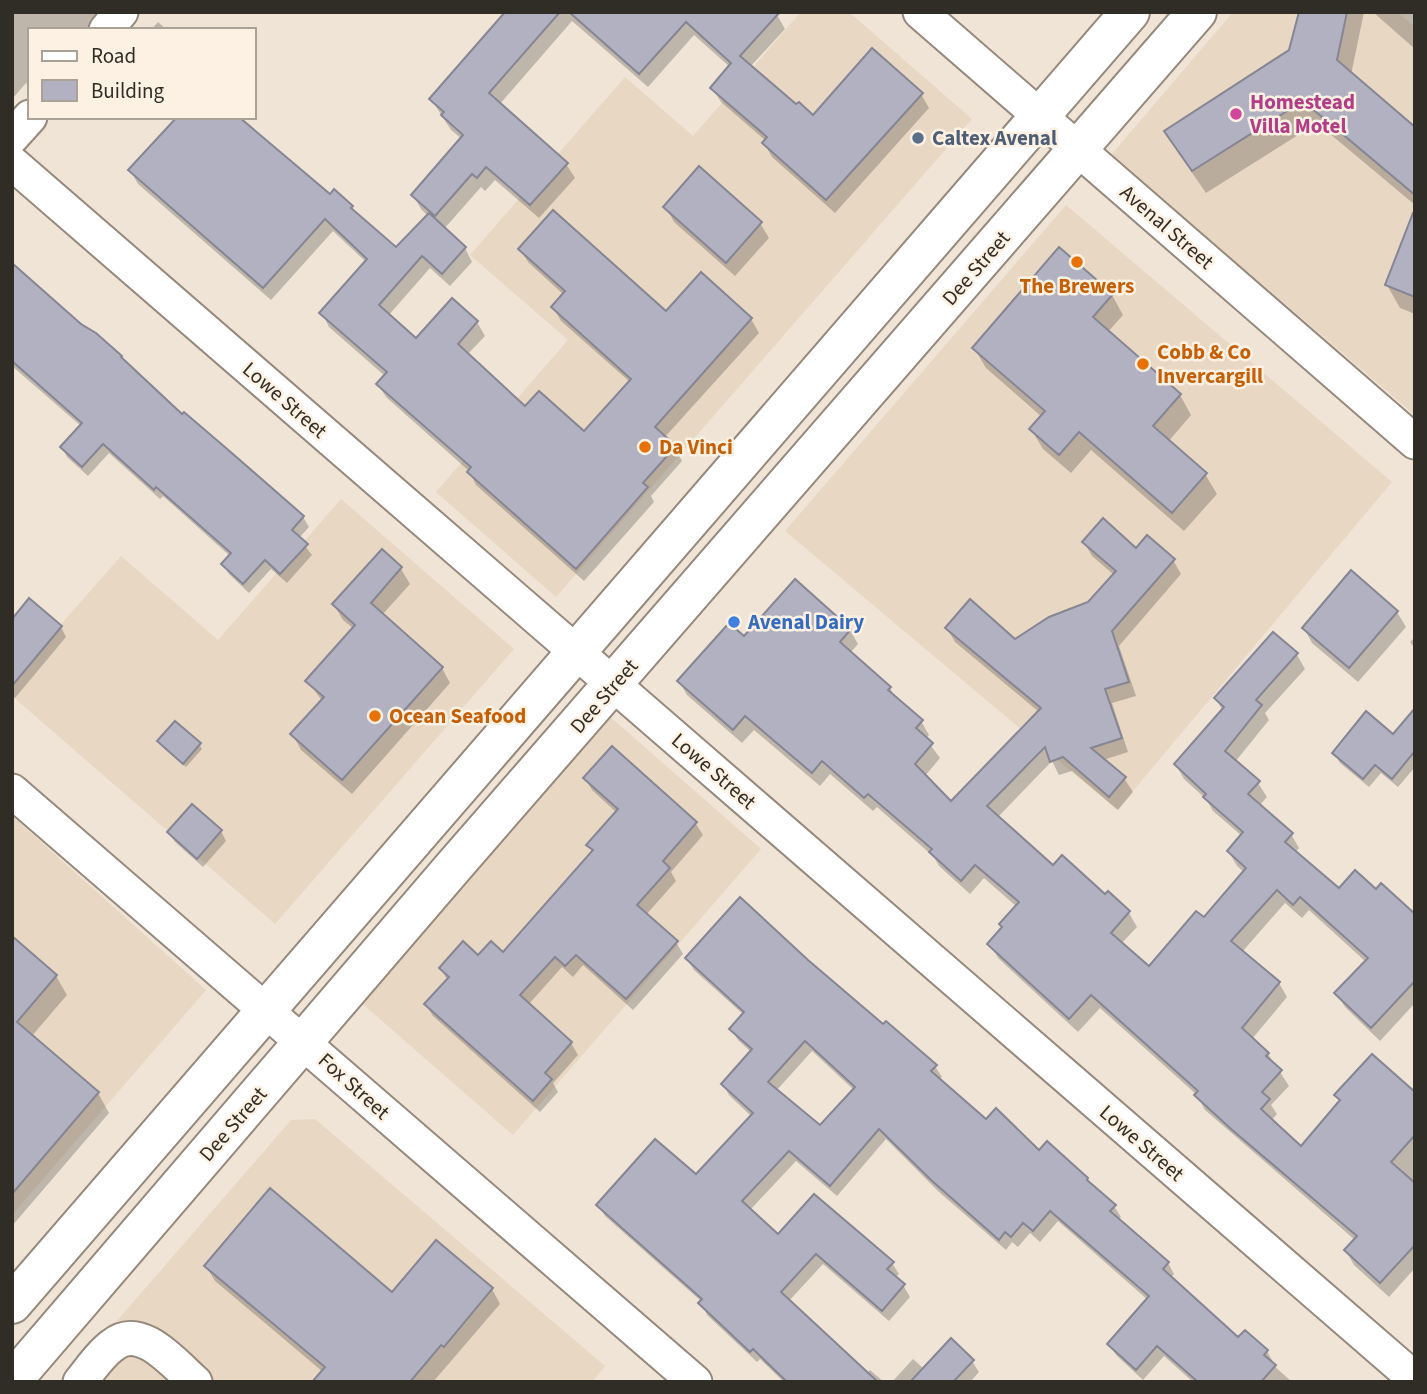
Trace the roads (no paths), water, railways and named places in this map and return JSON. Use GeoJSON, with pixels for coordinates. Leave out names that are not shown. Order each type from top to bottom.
{"type":"FeatureCollection","features":[{"type":"Feature","properties":{"kind":"main road"},"geometry":{"type":"LineString","coordinates":[[12,1304],[1130,12]]}},
{"type":"Feature","properties":{"kind":"main road","name":"Dee Street"},"geometry":{"type":"LineString","coordinates":[[12,1381],[455,865],[1197,12]]}},
{"type":"Feature","properties":{"kind":"street"},"geometry":{"type":"LineString","coordinates":[[108,28],[121,12]]}},
{"type":"Feature","properties":{"kind":"street","name":"Avenal Street"},"geometry":{"type":"LineString","coordinates":[[920,12],[1415,442]]}},
{"type":"Feature","properties":{"kind":"street"},"geometry":{"type":"LineString","coordinates":[[12,138],[28,119]]}},
{"type":"Feature","properties":{"kind":"street","name":"Lowe Street"},"geometry":{"type":"LineString","coordinates":[[12,163],[1415,1380]]}},
{"type":"Feature","properties":{"kind":"street","name":"Fox Street"},"geometry":{"type":"LineString","coordinates":[[12,791],[695,1382]]}},
{"type":"Feature","properties":{"kind":"street"},"geometry":{"type":"LineString","coordinates":[[80,1382],[112,1345],[121,1339],[130,1338],[142,1339],[154,1346],[195,1382]]}},
{"type":"Feature","properties":{"kind":"place","name":"Homestead Villa Motel"},"geometry":{"type":"Point","coordinates":[1236,114]}},
{"type":"Feature","properties":{"kind":"place","name":"Caltex Avenal"},"geometry":{"type":"Point","coordinates":[918,138]}},
{"type":"Feature","properties":{"kind":"place","name":"The Brewers"},"geometry":{"type":"Point","coordinates":[1077,262]}},
{"type":"Feature","properties":{"kind":"place","name":"Cobb & Co Invercargill"},"geometry":{"type":"Point","coordinates":[1143,364]}},
{"type":"Feature","properties":{"kind":"place","name":"Da Vinci"},"geometry":{"type":"Point","coordinates":[645,447]}},
{"type":"Feature","properties":{"kind":"place","name":"Avenal Dairy"},"geometry":{"type":"Point","coordinates":[734,622]}},
{"type":"Feature","properties":{"kind":"place","name":"Ocean Seafood"},"geometry":{"type":"Point","coordinates":[375,716]}}]}
